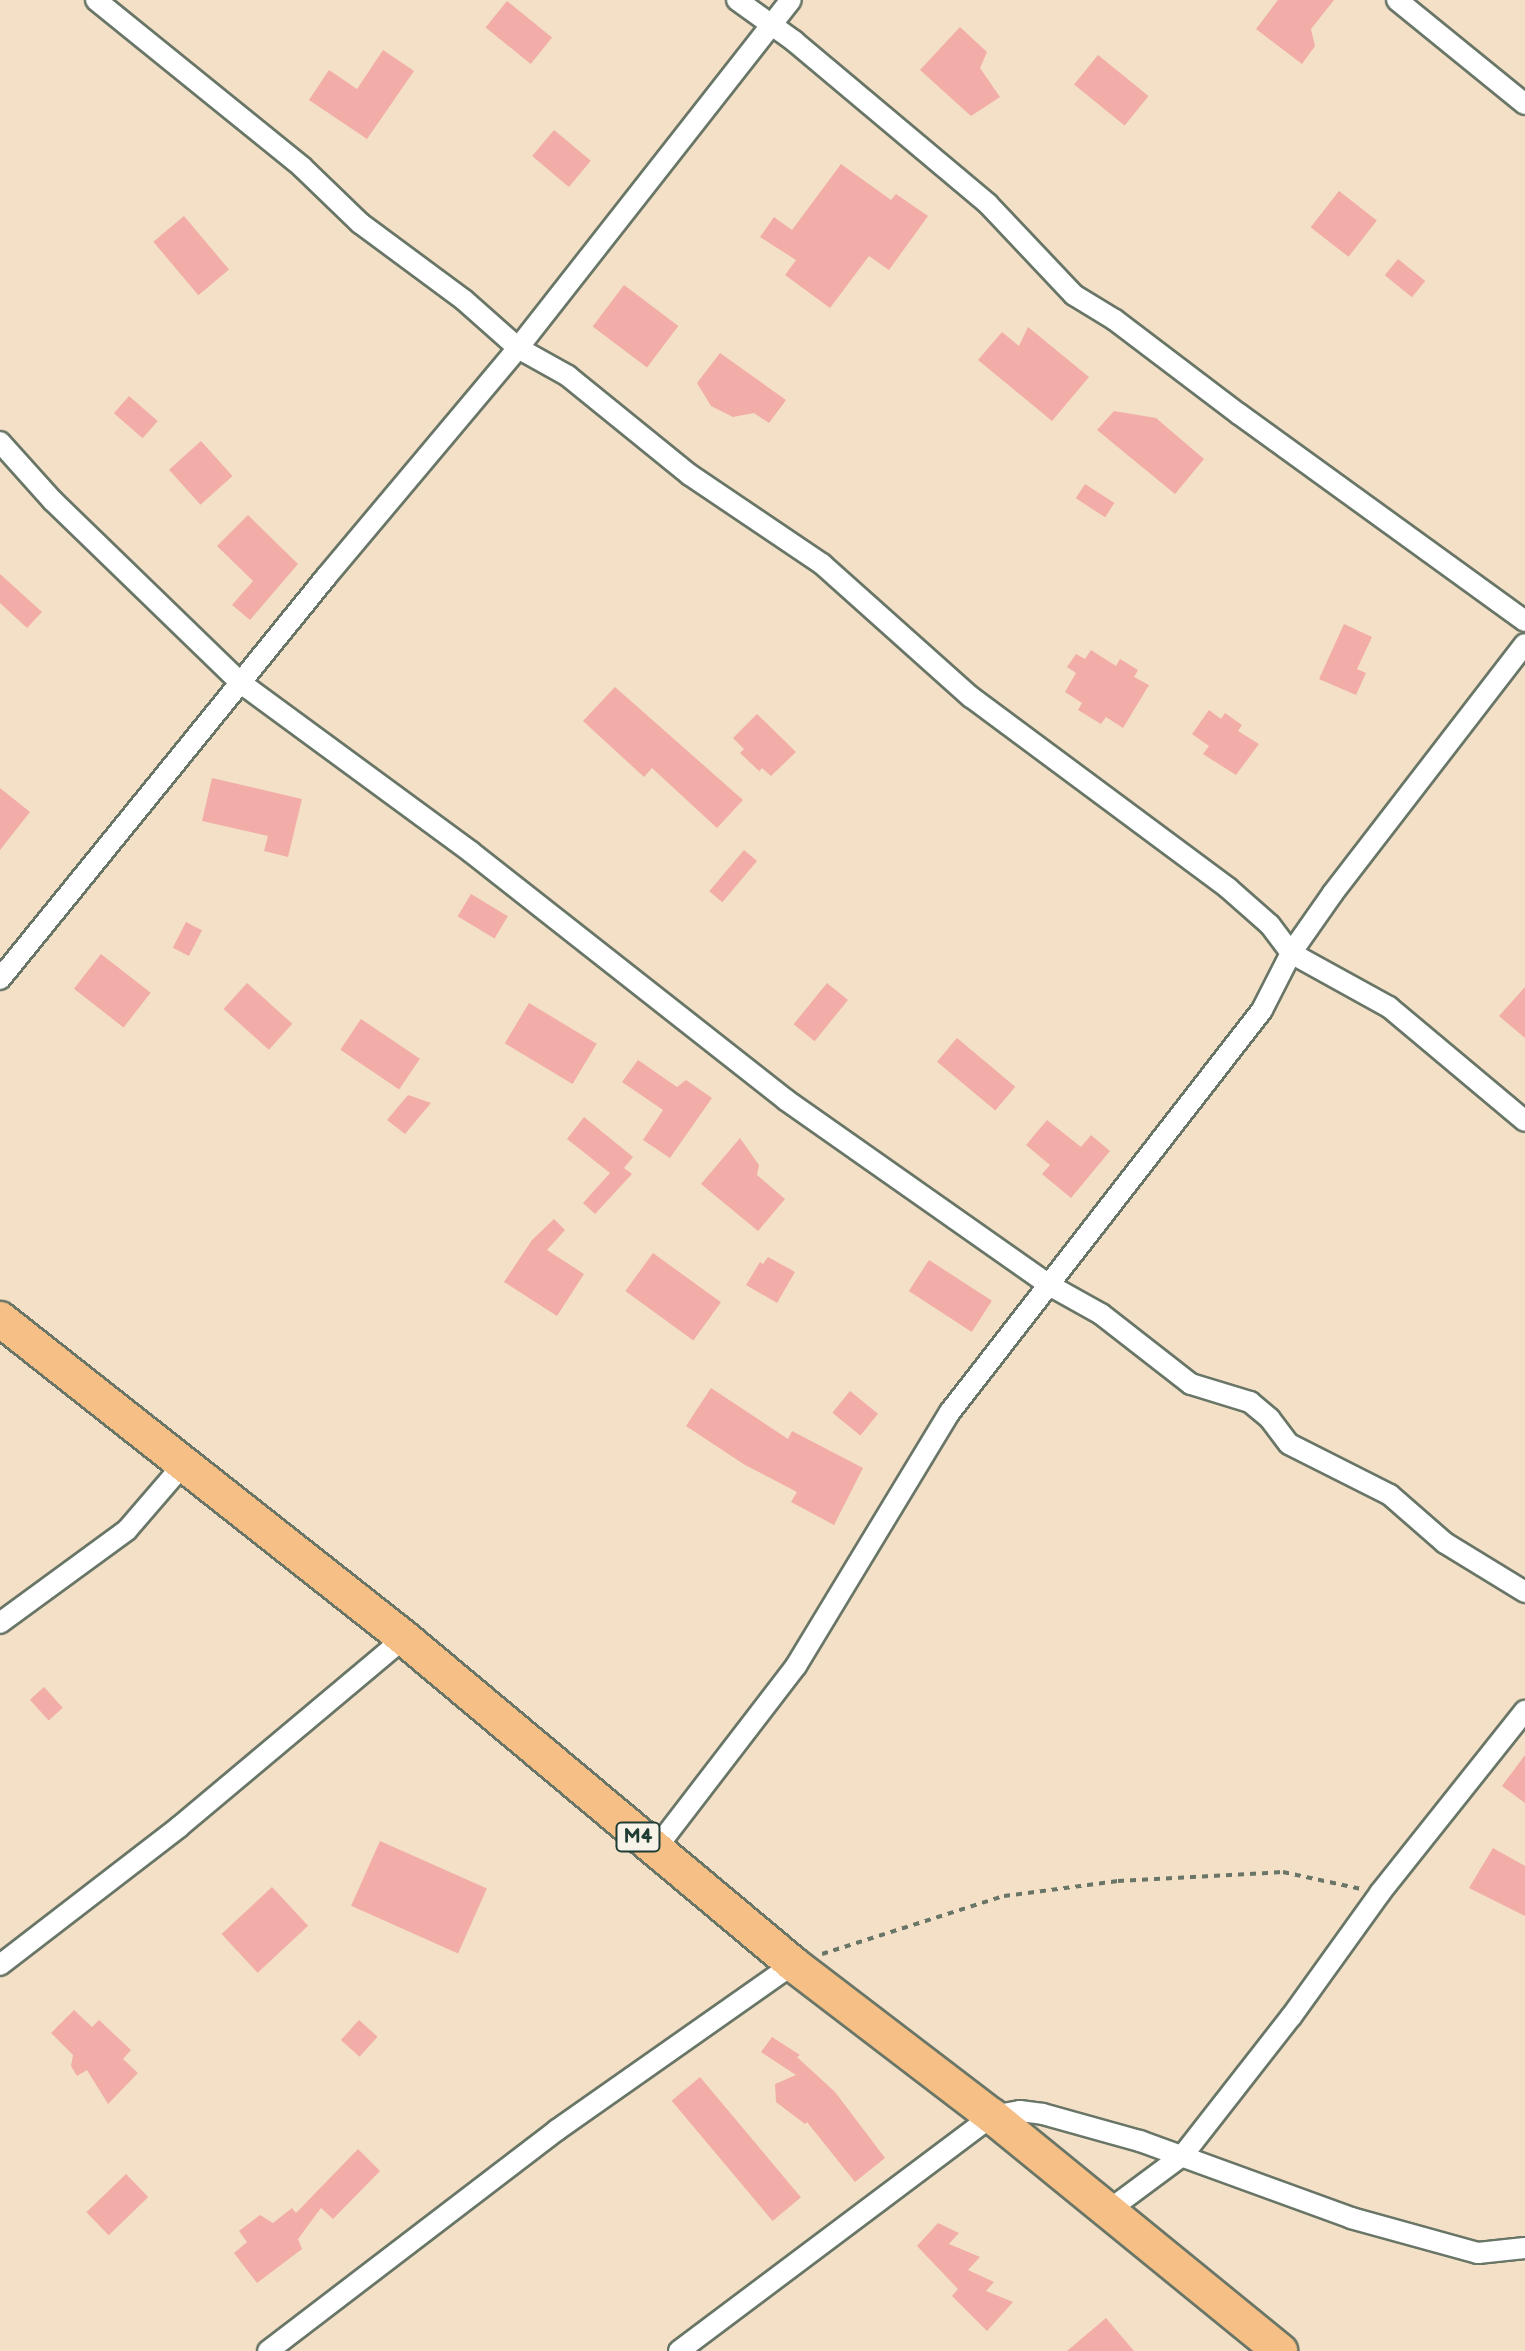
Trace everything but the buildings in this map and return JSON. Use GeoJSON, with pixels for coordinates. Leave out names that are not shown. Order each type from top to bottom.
{"type":"FeatureCollection","features":[{"type":"Feature","properties":{"kind":"main road","name":"M4"},"geometry":{"type":"LineString","coordinates":[[0,1319],[404,1638],[654,1851],[793,1964],[992,2116],[1280,2351]]}},
{"type":"Feature","properties":{"kind":"street"},"geometry":{"type":"LineString","coordinates":[[96,0],[302,167],[360,223],[464,300],[518,348],[568,376],[690,475],[822,564],[971,697],[1228,888],[1270,925],[1291,953],[1389,1007],[1525,1121]]}},
{"type":"Feature","properties":{"kind":"street"},"geometry":{"type":"LineString","coordinates":[[737,0],[794,41],[988,204],[1074,295],[1115,320],[1252,424],[1525,621]]}},
{"type":"Feature","properties":{"kind":"street"},"geometry":{"type":"LineString","coordinates":[[0,979],[518,348],[791,0]]}},
{"type":"Feature","properties":{"kind":"street"},"geometry":{"type":"LineString","coordinates":[[1397,0],[1525,104]]}},
{"type":"Feature","properties":{"kind":"street"},"geometry":{"type":"LineString","coordinates":[[0,442],[53,501],[241,683],[471,852],[786,1100],[1049,1285],[1101,1314],[1191,1384],[1250,1402],[1270,1419],[1289,1444],[1390,1495],[1445,1543],[1525,1592]]}},
{"type":"Feature","properties":{"kind":"street"},"geometry":{"type":"LineString","coordinates":[[654,1851],[796,1666],[950,1412],[1262,1010],[1291,953],[1525,644]]}},
{"type":"Feature","properties":{"kind":"street"},"geometry":{"type":"LineString","coordinates":[[0,1623],[127,1530],[183,1465]]}},
{"type":"Feature","properties":{"kind":"street"},"geometry":{"type":"LineString","coordinates":[[0,1965],[179,1827],[404,1638]]}},
{"type":"Feature","properties":{"kind":"street"},"geometry":{"type":"LineString","coordinates":[[1109,2210],[1183,2155],[1291,2017],[1380,1893],[1525,1711]]}},
{"type":"Feature","properties":{"kind":"street"},"geometry":{"type":"LineString","coordinates":[[268,2351],[557,2130],[793,1964]]}},
{"type":"Feature","properties":{"kind":"street"},"geometry":{"type":"LineString","coordinates":[[679,2351],[992,2116],[1020,2111],[1043,2114],[1183,2155],[1351,2218],[1422,2238],[1478,2253],[1525,2248]]}},
{"type":"Feature","properties":{"kind":"path"},"geometry":{"type":"LineString","coordinates":[[793,1964],[1004,1896],[1118,1881],[1283,1872],[1380,1893]]}}]}
